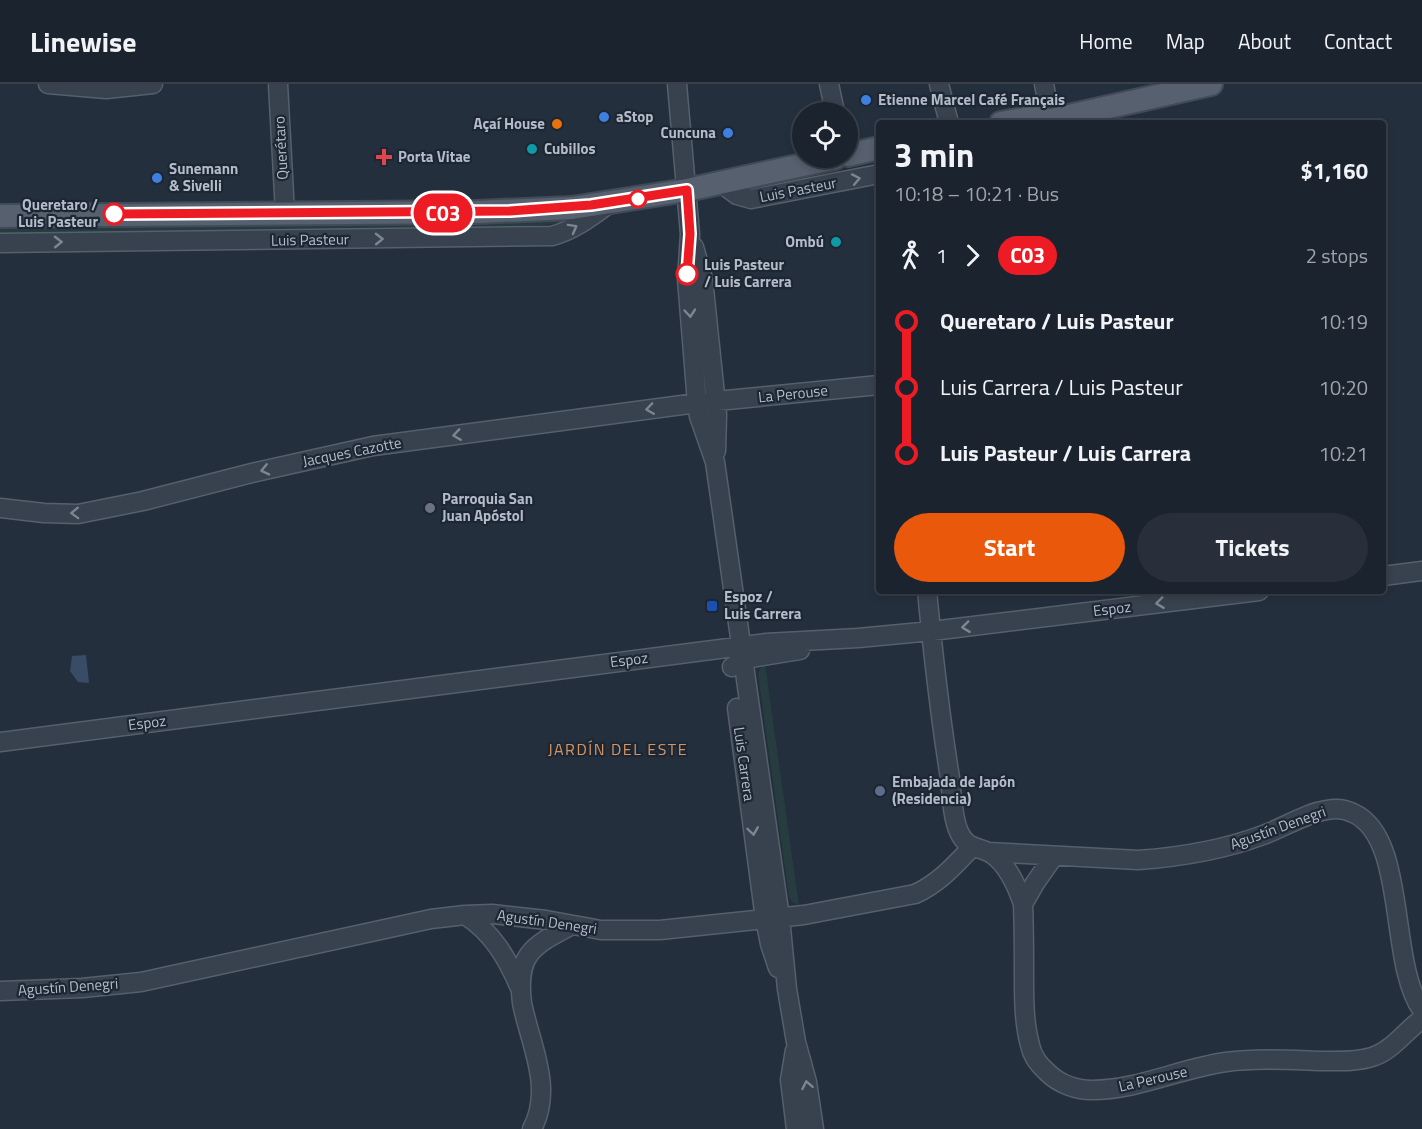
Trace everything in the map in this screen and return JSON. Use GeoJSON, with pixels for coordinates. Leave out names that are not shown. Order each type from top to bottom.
{"type":"FeatureCollection","features":[{"type":"Feature","properties":{"kind":"main road"},"geometry":{"type":"LineString","coordinates":[[1045,115],[1154,84]]}},
{"type":"Feature","properties":{"kind":"main road"},"geometry":{"type":"LineString","coordinates":[[1018,120],[1211,84]]}},
{"type":"Feature","properties":{"kind":"main road"},"geometry":{"type":"LineString","coordinates":[[858,153],[876,149]]}},
{"type":"Feature","properties":{"kind":"main road"},"geometry":{"type":"LineString","coordinates":[[0,216],[498,212],[610,203],[687,190],[792,167]]}},
{"type":"Feature","properties":{"kind":"street"},"geometry":{"type":"LineString","coordinates":[[48,84],[106,89],[153,84]]}},
{"type":"Feature","properties":{"kind":"street","name":"Querétaro"},"geometry":{"type":"LineString","coordinates":[[278,84],[285,213]]}},
{"type":"Feature","properties":{"kind":"street","name":"Luis Carrera"},"geometry":{"type":"LineString","coordinates":[[676,84],[690,234],[704,279],[707,402],[717,444],[715,462],[725,537],[721,581],[736,656],[772,919],[774,959],[787,989],[796,1042],[807,1082],[814,1129]]}},
{"type":"Feature","properties":{"kind":"street"},"geometry":{"type":"LineString","coordinates":[[829,84],[834,102]]}},
{"type":"Feature","properties":{"kind":"street"},"geometry":{"type":"LineString","coordinates":[[939,84],[948,120]]}},
{"type":"Feature","properties":{"kind":"street"},"geometry":{"type":"LineString","coordinates":[[1044,84],[1045,115]]}},
{"type":"Feature","properties":{"kind":"street","name":"Luis Pasteur"},"geometry":{"type":"LineString","coordinates":[[720,183],[742,198],[751,199],[876,175]]}},
{"type":"Feature","properties":{"kind":"street","name":"Luis Pasteur"},"geometry":{"type":"LineString","coordinates":[[0,243],[552,236],[566,233],[579,226],[610,203]]}},
{"type":"Feature","properties":{"kind":"street","name":"La Perouse"},"geometry":{"type":"LineString","coordinates":[[707,402],[876,385]]}},
{"type":"Feature","properties":{"kind":"street","name":"Jacques Cazotte"},"geometry":{"type":"LineString","coordinates":[[0,508],[78,514],[105,510],[256,472],[373,446],[707,402]]}},
{"type":"Feature","properties":{"kind":"street"},"geometry":{"type":"LineString","coordinates":[[1386,576],[1422,571]]}},
{"type":"Feature","properties":{"kind":"street","name":"La Perouse"},"geometry":{"type":"LineString","coordinates":[[927,594],[944,742],[956,821],[964,840],[999,860],[1008,872],[1023,904],[1024,1015],[1030,1046],[1046,1072],[1063,1084],[1093,1090],[1118,1088],[1226,1062],[1356,1061],[1374,1057],[1393,1046],[1407,1030],[1422,1019]]}},
{"type":"Feature","properties":{"kind":"street","name":"Espoz"},"geometry":{"type":"LineString","coordinates":[[0,742],[736,656],[773,642],[858,638],[932,631],[1234,594]]}},
{"type":"Feature","properties":{"kind":"street","name":"Agustín Denegri"},"geometry":{"type":"LineString","coordinates":[[0,991],[82,988],[141,982],[431,919],[465,915],[520,916],[601,930],[629,931],[660,930],[804,915],[915,894],[926,889],[981,850],[1138,860],[1179,856],[1242,842],[1319,811],[1339,809],[1358,815],[1372,827],[1387,860],[1409,986],[1422,1010]]}},
{"type":"Feature","properties":{"kind":"street"},"geometry":{"type":"LineString","coordinates":[[1023,904],[1054,856]]}},
{"type":"Feature","properties":{"kind":"street"},"geometry":{"type":"LineString","coordinates":[[465,915],[493,938],[507,960],[521,990]]}},
{"type":"Feature","properties":{"kind":"street"},"geometry":{"type":"LineString","coordinates":[[532,1129],[541,1105],[542,1082],[526,1023],[521,990],[523,970],[532,949],[538,943],[572,925]]}},
{"type":"Feature","properties":{"kind":"street","name":"Luis Carrera"},"geometry":{"type":"LineString","coordinates":[[796,1042],[790,1080],[796,1129]]}},
{"type":"Feature","properties":{"kind":"green space"},"geometry":{"type":"Polygon","coordinates":[[[570,217],[557,224],[487,228],[0,234],[0,228],[570,217]]]}},
{"type":"Feature","properties":{"kind":"green space"},"geometry":{"type":"Polygon","coordinates":[[[765,664],[799,906],[789,897],[758,674],[765,664]]]}},
{"type":"Feature","properties":{"kind":"water"},"geometry":{"type":"Polygon","coordinates":[[[86,655],[89,683],[78,682],[70,671],[72,656],[86,655]]]}},
{"type":"Feature","properties":{"kind":"bus line","name":"C03"},"geometry":{"type":"LineString","coordinates":[[114,214],[510,211],[591,205],[687,190],[690,234],[687,274]]}},
{"type":"Feature","properties":{"kind":"place","name":"Etienne Marcel Café Français"},"geometry":{"type":"Point","coordinates":[866,100]}},
{"type":"Feature","properties":{"kind":"place","name":"aStop"},"geometry":{"type":"Point","coordinates":[604,117]}},
{"type":"Feature","properties":{"kind":"place","name":"Açaí House"},"geometry":{"type":"Point","coordinates":[557,124]}},
{"type":"Feature","properties":{"kind":"place","name":"Cuncuna"},"geometry":{"type":"Point","coordinates":[728,133]}},
{"type":"Feature","properties":{"kind":"place","name":"Cubillos"},"geometry":{"type":"Point","coordinates":[532,149]}},
{"type":"Feature","properties":{"kind":"place","name":"Porta Vitae"},"geometry":{"type":"Point","coordinates":[384,157]}},
{"type":"Feature","properties":{"kind":"place","name":"Sunemann & Sivelli"},"geometry":{"type":"Point","coordinates":[157,178]}},
{"type":"Feature","properties":{"kind":"place","name":"Queretaro / Luis Pasteur"},"geometry":{"type":"Point","coordinates":[114,214]}},
{"type":"Feature","properties":{"kind":"place","name":"Ombú"},"geometry":{"type":"Point","coordinates":[836,242]}},
{"type":"Feature","properties":{"kind":"place","name":"Luis Pasteur / Luis Carrera"},"geometry":{"type":"Point","coordinates":[687,274]}},
{"type":"Feature","properties":{"kind":"place","name":"Parroquia San Juan Apóstol"},"geometry":{"type":"Point","coordinates":[430,508]}},
{"type":"Feature","properties":{"kind":"place","name":"Espoz / Luis Carrera"},"geometry":{"type":"Point","coordinates":[712,606]}},
{"type":"Feature","properties":{"kind":"place","name":"Embajada de Japón (Residencia)"},"geometry":{"type":"Point","coordinates":[880,791]}},
{"type":"Feature","properties":{"kind":"district","name":"JARDÍN DEL ESTE"},"geometry":{"type":"Point","coordinates":[618,749]}}]}
